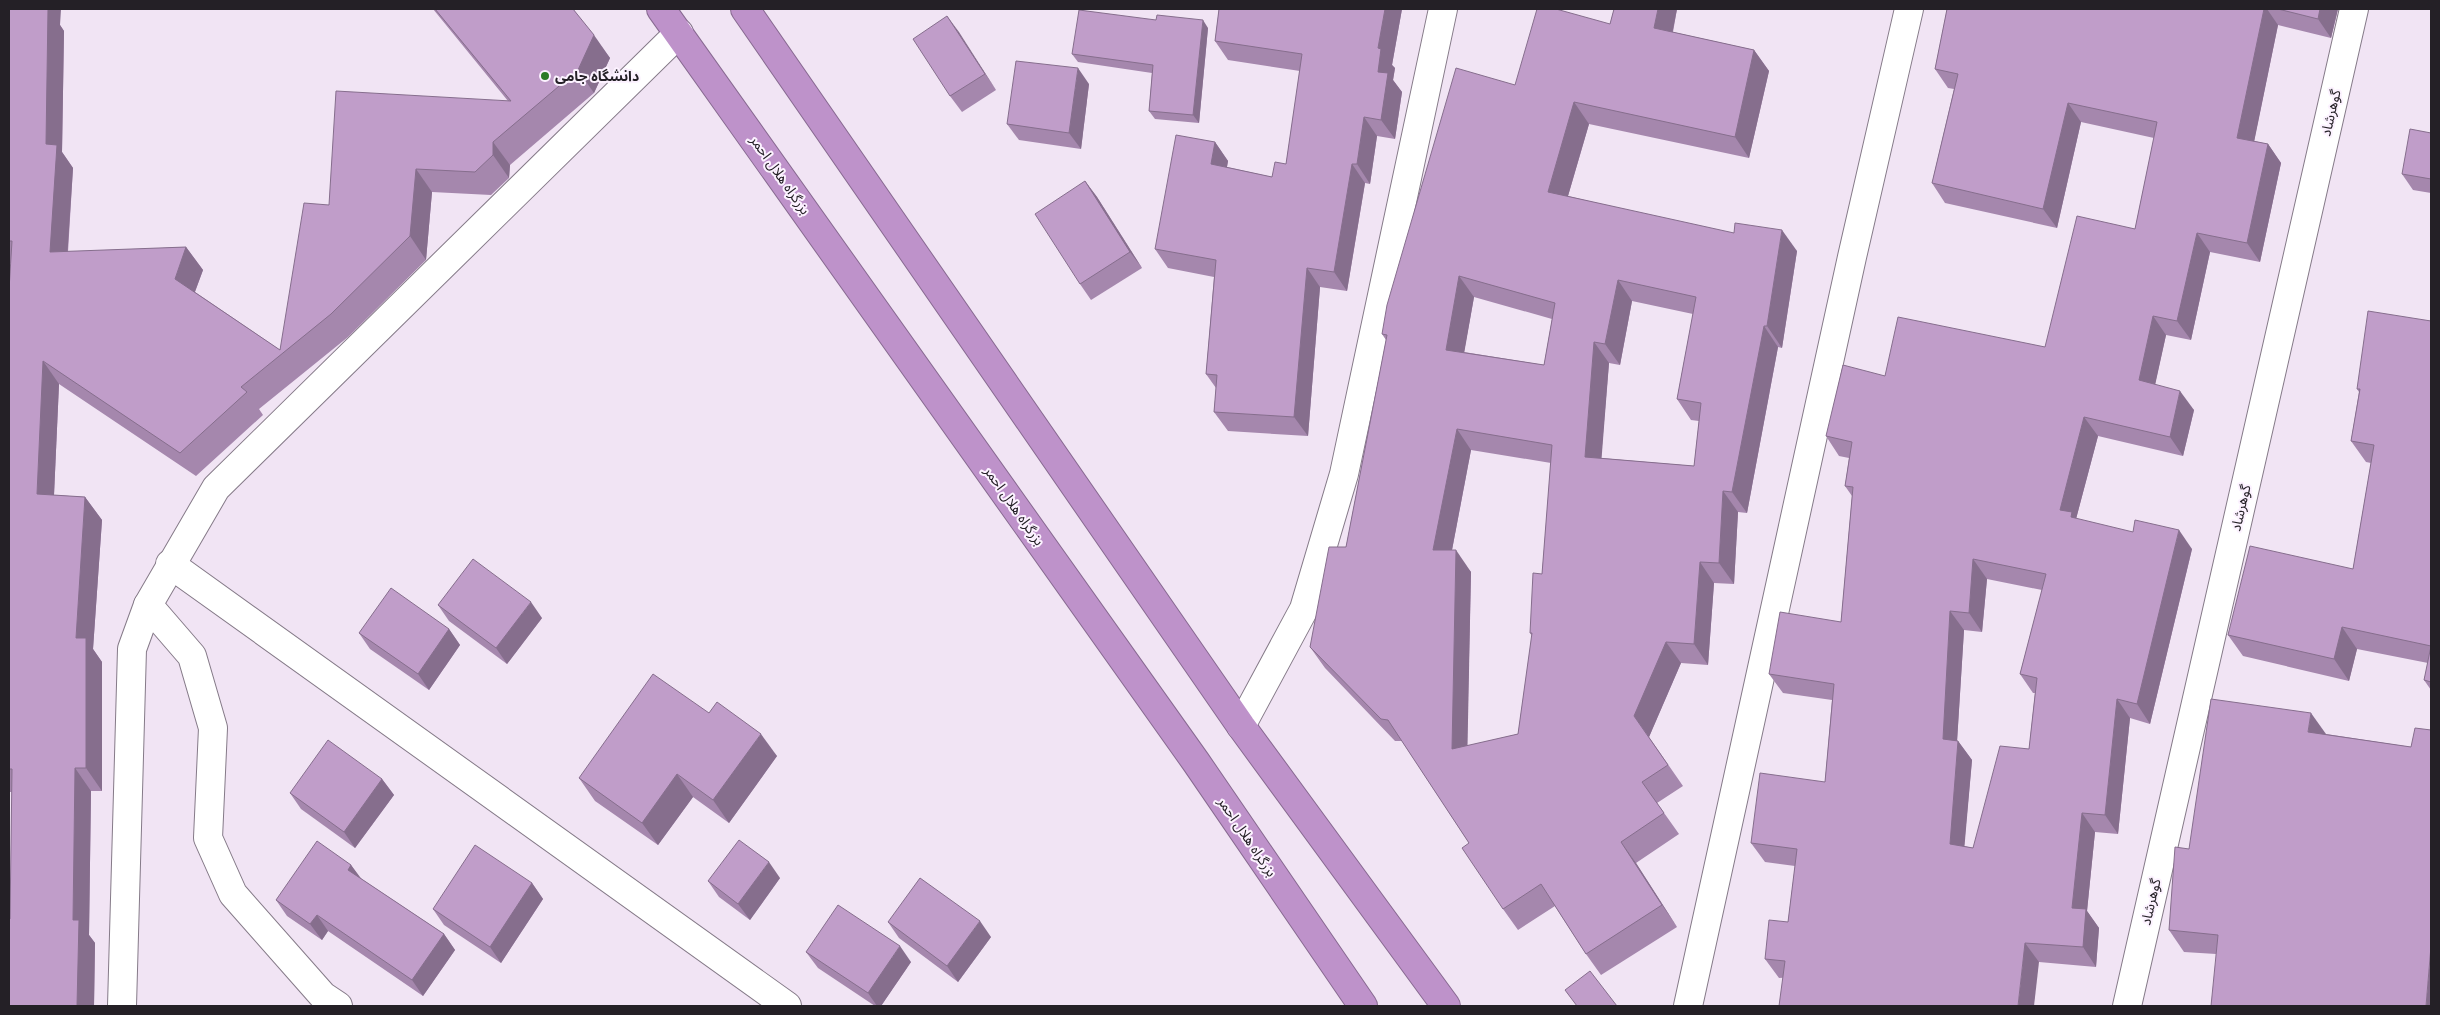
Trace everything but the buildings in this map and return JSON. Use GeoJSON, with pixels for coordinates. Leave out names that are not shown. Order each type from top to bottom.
{"type":"FeatureCollection","features":[{"type":"Feature","properties":{"kind":"highway","name":"بزرگراه هلال احمر"},"geometry":{"type":"LineString","coordinates":[[661,9],[1196,762],[1360,1004]]}},
{"type":"Feature","properties":{"kind":"highway"},"geometry":{"type":"LineString","coordinates":[[745,9],[1241,726],[1446,1006]]}},
{"type":"Feature","properties":{"kind":"street"},"geometry":{"type":"LineString","coordinates":[[1241,726],[1304,609],[1344,474],[1444,9]]}},
{"type":"Feature","properties":{"kind":"street"},"geometry":{"type":"LineString","coordinates":[[1688,1006],[1852,257],[1909,9]]}},
{"type":"Feature","properties":{"kind":"street","name":"گوهرشاد"},"geometry":{"type":"LineString","coordinates":[[2127,1006],[2354,9]]}},
{"type":"Feature","properties":{"kind":"street"},"geometry":{"type":"LineString","coordinates":[[122,1006],[132,649],[148,605],[170,564],[216,488],[679,32]]}},
{"type":"Feature","properties":{"kind":"street"},"geometry":{"type":"LineString","coordinates":[[170,564],[787,1006]]}},
{"type":"Feature","properties":{"kind":"street"},"geometry":{"type":"LineString","coordinates":[[148,605],[192,656],[213,728],[208,838],[233,894],[323,996],[338,1006]]}},
{"type":"Feature","properties":{"kind":"place","name":"دانشگاه جامی"},"geometry":{"type":"Point","coordinates":[545,76]}}]}
